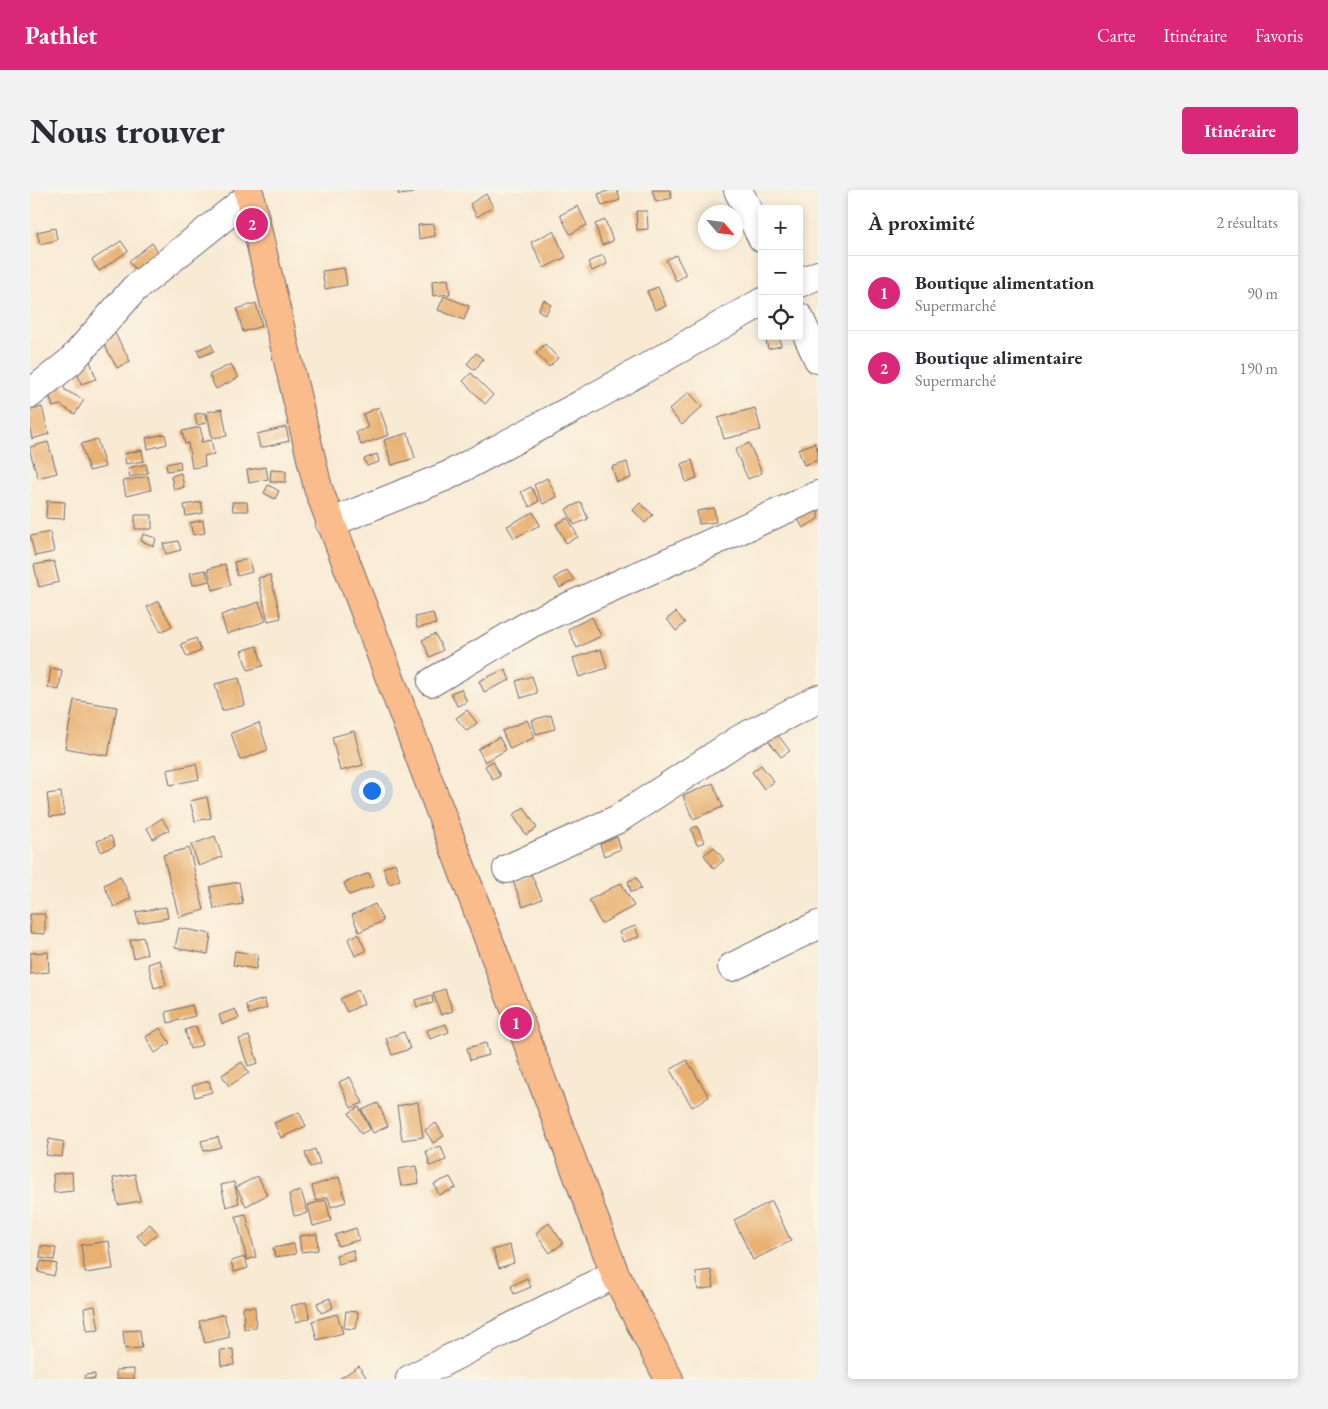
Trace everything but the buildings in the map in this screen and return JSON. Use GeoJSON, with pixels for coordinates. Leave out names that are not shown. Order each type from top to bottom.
{"type":"FeatureCollection","features":[{"type":"Feature","properties":{"kind":"main road"},"geometry":{"type":"LineString","coordinates":[[249,193],[318,488],[330,522],[615,1274],[669,1379]]}},
{"type":"Feature","properties":{"kind":"street"},"geometry":{"type":"LineString","coordinates":[[738,190],[758,230]]}},
{"type":"Feature","properties":{"kind":"street"},"geometry":{"type":"LineString","coordinates":[[30,394],[71,361],[134,289],[249,193]]}},
{"type":"Feature","properties":{"kind":"street"},"geometry":{"type":"LineString","coordinates":[[803,281],[818,275]]}},
{"type":"Feature","properties":{"kind":"street"},"geometry":{"type":"LineString","coordinates":[[330,522],[447,476],[582,404],[758,304]]}},
{"type":"Feature","properties":{"kind":"street"},"geometry":{"type":"LineString","coordinates":[[803,326],[818,359]]}},
{"type":"Feature","properties":{"kind":"street"},"geometry":{"type":"LineString","coordinates":[[432,682],[532,624],[818,495]]}},
{"type":"Feature","properties":{"kind":"street"},"geometry":{"type":"LineString","coordinates":[[507,869],[618,819],[740,739],[818,699]]}},
{"type":"Feature","properties":{"kind":"street"},"geometry":{"type":"LineString","coordinates":[[732,967],[818,925]]}},
{"type":"Feature","properties":{"kind":"street"},"geometry":{"type":"LineString","coordinates":[[410,1379],[615,1274]]}},
{"type":"Feature","properties":{"kind":"place","name":"Boutique alimentaire"},"geometry":{"type":"Point","coordinates":[252,224]}},
{"type":"Feature","properties":{"kind":"place","name":"Boutique alimentation"},"geometry":{"type":"Point","coordinates":[516,1023]}}]}
